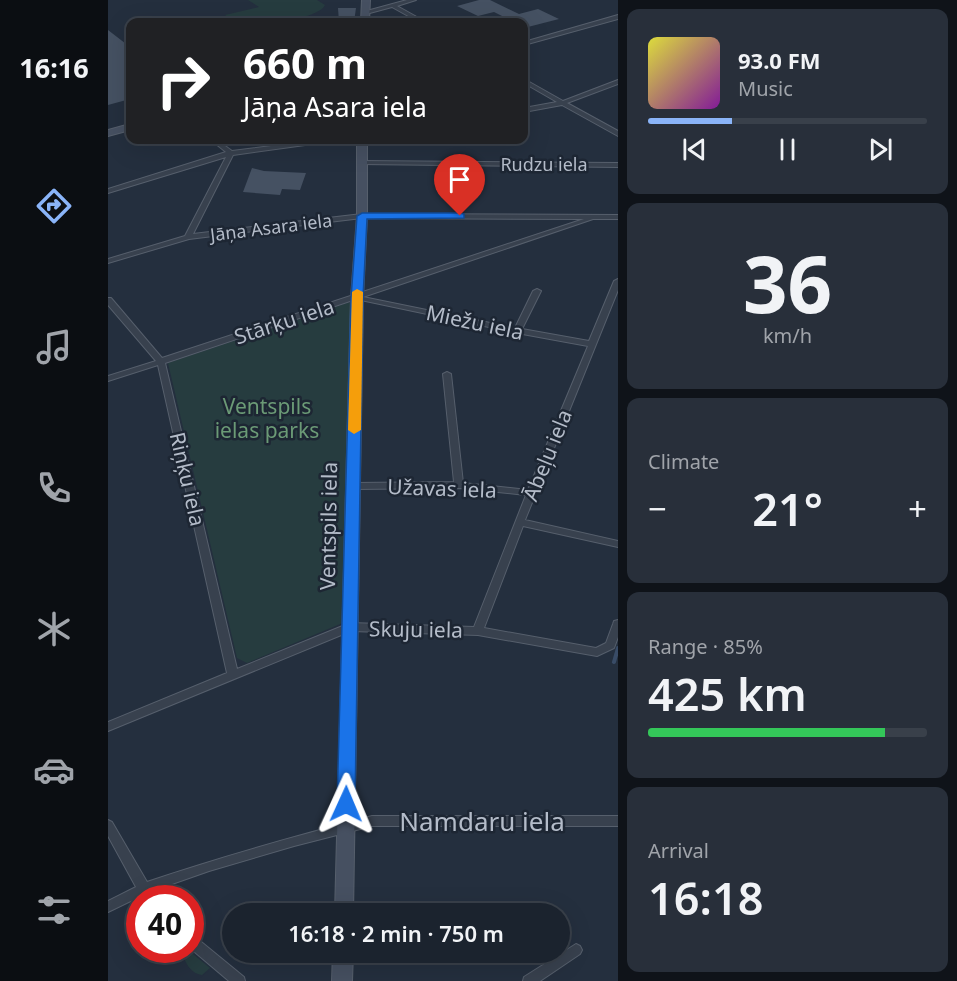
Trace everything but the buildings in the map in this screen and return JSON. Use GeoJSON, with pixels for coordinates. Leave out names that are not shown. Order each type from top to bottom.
{"type":"FeatureCollection","features":[{"type":"Feature","properties":{"kind":"street"},"geometry":{"type":"LineString","coordinates":[[365,18],[366,0]]}},
{"type":"Feature","properties":{"kind":"street"},"geometry":{"type":"LineString","coordinates":[[366,12],[413,0]]}},
{"type":"Feature","properties":{"kind":"street"},"geometry":{"type":"LineString","coordinates":[[394,6],[415,18]]}},
{"type":"Feature","properties":{"kind":"street"},"geometry":{"type":"LineString","coordinates":[[528,44],[618,18]]}},
{"type":"Feature","properties":{"kind":"street"},"geometry":{"type":"LineString","coordinates":[[528,109],[562,103],[618,82]]}},
{"type":"Feature","properties":{"kind":"street"},"geometry":{"type":"LineString","coordinates":[[528,83],[618,134]]}},
{"type":"Feature","properties":{"kind":"street"},"geometry":{"type":"LineString","coordinates":[[108,133],[126,128]]}},
{"type":"Feature","properties":{"kind":"street"},"geometry":{"type":"LineString","coordinates":[[219,144],[231,153]]}},
{"type":"Feature","properties":{"kind":"street"},"geometry":{"type":"LineString","coordinates":[[108,190],[231,153],[297,144]]}},
{"type":"Feature","properties":{"kind":"street","name":"Ventspils iela"},"geometry":{"type":"LineString","coordinates":[[344,903],[362,144]]}},
{"type":"Feature","properties":{"kind":"street"},"geometry":{"type":"LineString","coordinates":[[189,237],[231,153]]}},
{"type":"Feature","properties":{"kind":"street","name":"Rudzu iela"},"geometry":{"type":"LineString","coordinates":[[362,163],[618,165]]}},
{"type":"Feature","properties":{"kind":"street","name":"Jāņa Asara iela"},"geometry":{"type":"LineString","coordinates":[[108,261],[189,237],[362,216],[618,217]]}},
{"type":"Feature","properties":{"kind":"street","name":"Stārķu iela"},"geometry":{"type":"LineString","coordinates":[[108,379],[357,298],[596,216]]}},
{"type":"Feature","properties":{"kind":"street","name":"Ābeļu iela"},"geometry":{"type":"LineString","coordinates":[[478,631],[531,493],[618,281]]}},
{"type":"Feature","properties":{"kind":"street"},"geometry":{"type":"LineString","coordinates":[[517,332],[537,291]]}},
{"type":"Feature","properties":{"kind":"street","name":"Miežu iela"},"geometry":{"type":"LineString","coordinates":[[357,298],[517,332],[592,344]]}},
{"type":"Feature","properties":{"kind":"street","name":"Riņķu iela"},"geometry":{"type":"LineString","coordinates":[[108,300],[161,362],[233,675]]}},
{"type":"Feature","properties":{"kind":"street"},"geometry":{"type":"LineString","coordinates":[[447,374],[459,485]]}},
{"type":"Feature","properties":{"kind":"street","name":"Užavas iela"},"geometry":{"type":"LineString","coordinates":[[354,486],[459,485],[531,493]]}},
{"type":"Feature","properties":{"kind":"street"},"geometry":{"type":"LineString","coordinates":[[520,522],[618,544]]}},
{"type":"Feature","properties":{"kind":"street","name":"Skuju iela"},"geometry":{"type":"LineString","coordinates":[[108,727],[350,627],[478,631],[597,652],[610,645],[618,624]]}},
{"type":"Feature","properties":{"kind":"street","name":"Namdaru iela"},"geometry":{"type":"LineString","coordinates":[[167,885],[220,863],[372,821],[618,821]]}},
{"type":"Feature","properties":{"kind":"street"},"geometry":{"type":"LineString","coordinates":[[108,825],[141,885]]}},
{"type":"Feature","properties":{"kind":"street","name":"Namdaru iela"},"geometry":{"type":"LineString","coordinates":[[108,908],[126,901]]}},
{"type":"Feature","properties":{"kind":"street"},"geometry":{"type":"LineString","coordinates":[[529,981],[576,950]]}},
{"type":"Feature","properties":{"kind":"street"},"geometry":{"type":"LineString","coordinates":[[204,952],[239,981]]}},
{"type":"Feature","properties":{"kind":"street"},"geometry":{"type":"LineString","coordinates":[[342,981],[343,963]]}},
{"type":"Feature","properties":{"kind":"green space"},"geometry":{"type":"Polygon","coordinates":[[[248,0],[317,0],[325,5],[311,15],[299,18],[229,18],[225,15],[259,7],[248,0]]]}},
{"type":"Feature","properties":{"kind":"green space","name":"Ventspils ielas parks"},"geometry":{"type":"Polygon","coordinates":[[[351,303],[345,622],[247,663],[237,658],[168,363],[351,303]]]}},
{"type":"Feature","properties":{"kind":"green space"},"geometry":{"type":"Polygon","coordinates":[[[187,963],[204,963],[210,968],[202,975],[191,969],[187,963]]]}},
{"type":"Feature","properties":{"kind":"waterway"},"geometry":{"type":"LineString","coordinates":[[614,662],[618,648]]}},
{"type":"Feature","properties":{"kind":"slow traffic"},"geometry":{"type":"LineString","coordinates":[[354,430],[357,292]]}},
{"type":"Feature","properties":{"kind":"route"},"geometry":{"type":"LineString","coordinates":[[346,804],[357,298],[362,216],[460,216]]}}]}
